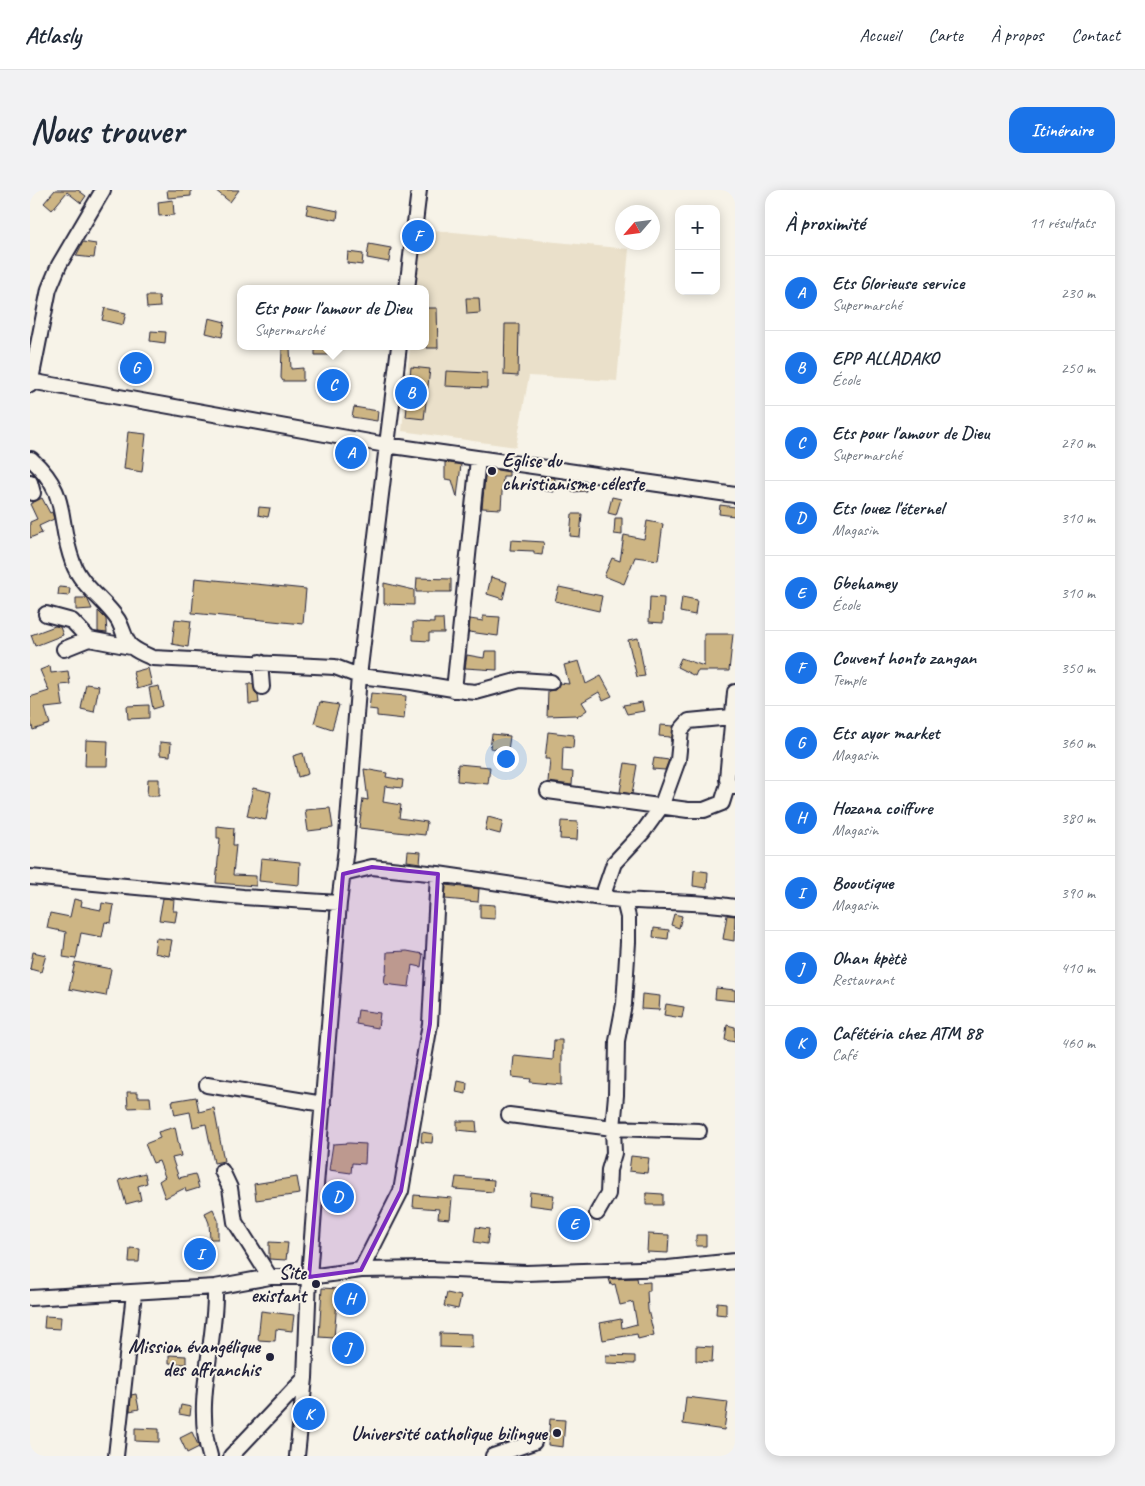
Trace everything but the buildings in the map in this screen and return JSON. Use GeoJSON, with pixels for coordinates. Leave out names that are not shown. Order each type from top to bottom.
{"type":"FeatureCollection","features":[{"type":"Feature","properties":{"kind":"street"},"geometry":{"type":"LineString","coordinates":[[103,190],[59,265],[49,289],[31,383],[478,459],[735,495]]}},
{"type":"Feature","properties":{"kind":"street"},"geometry":{"type":"LineString","coordinates":[[407,285],[419,190]]}},
{"type":"Feature","properties":{"kind":"street"},"geometry":{"type":"LineString","coordinates":[[297,1456],[305,1378],[309,1277],[359,676],[398,350]]}},
{"type":"Feature","properties":{"kind":"street"},"geometry":{"type":"LineString","coordinates":[[30,458],[54,485],[64,520],[64,537],[74,565],[90,588],[118,621],[131,647]]}},
{"type":"Feature","properties":{"kind":"street"},"geometry":{"type":"LineString","coordinates":[[454,690],[478,459]]}},
{"type":"Feature","properties":{"kind":"street"},"geometry":{"type":"LineString","coordinates":[[46,614],[72,622],[89,639]]}},
{"type":"Feature","properties":{"kind":"street"},"geometry":{"type":"LineString","coordinates":[[64,649],[89,639],[131,647],[153,658],[335,667],[359,676],[476,692],[520,680],[551,682]]}},
{"type":"Feature","properties":{"kind":"street"},"geometry":{"type":"LineString","coordinates":[[260,662],[262,688]]}},
{"type":"Feature","properties":{"kind":"street"},"geometry":{"type":"LineString","coordinates":[[548,791],[661,807],[704,810],[722,803],[732,785],[731,717],[735,692]]}},
{"type":"Feature","properties":{"kind":"street"},"geometry":{"type":"LineString","coordinates":[[602,898],[614,862],[643,832],[661,807],[678,760],[681,730],[689,720],[731,717]]}},
{"type":"Feature","properties":{"kind":"street"},"geometry":{"type":"LineString","coordinates":[[343,874],[372,867],[438,874],[624,901],[713,904],[735,907]]}},
{"type":"Feature","properties":{"kind":"street"},"geometry":{"type":"LineString","coordinates":[[361,1270],[401,1191],[430,1024],[438,874]]}},
{"type":"Feature","properties":{"kind":"street"},"geometry":{"type":"LineString","coordinates":[[30,877],[243,897],[339,903]]}},
{"type":"Feature","properties":{"kind":"street"},"geometry":{"type":"LineString","coordinates":[[598,1213],[608,1194],[609,1170],[614,1153],[612,1128],[616,1095],[617,1041],[624,1004],[628,942],[628,917],[624,901]]}},
{"type":"Feature","properties":{"kind":"street"},"geometry":{"type":"LineString","coordinates":[[207,1086],[323,1104]]}},
{"type":"Feature","properties":{"kind":"street"},"geometry":{"type":"LineString","coordinates":[[509,1115],[612,1128],[699,1131]]}},
{"type":"Feature","properties":{"kind":"street"},"geometry":{"type":"LineString","coordinates":[[222,1171],[230,1188],[235,1222],[270,1278]]}},
{"type":"Feature","properties":{"kind":"street"},"geometry":{"type":"LineString","coordinates":[[30,1298],[215,1287],[270,1278],[309,1277],[361,1270],[429,1269],[526,1273],[668,1268],[735,1261]]}},
{"type":"Feature","properties":{"kind":"street"},"geometry":{"type":"LineString","coordinates":[[210,1456],[203,1423],[211,1334],[216,1308],[215,1287]]}},
{"type":"Feature","properties":{"kind":"street"},"geometry":{"type":"LineString","coordinates":[[116,1456],[134,1293]]}},
{"type":"Feature","properties":{"kind":"street"},"geometry":{"type":"LineString","coordinates":[[231,1456],[305,1378]]}},
{"type":"Feature","properties":{"kind":"street"},"geometry":{"type":"LineString","coordinates":[[493,1456],[534,1442]]}},
{"type":"Feature","properties":{"kind":"highlighted area"},"geometry":{"type":"Polygon","coordinates":[[[372,867],[438,874],[430,1024],[401,1191],[361,1270],[309,1277],[343,874],[372,867]]]}},
{"type":"Feature","properties":{"kind":"shaded area"},"geometry":{"type":"Polygon","coordinates":[[[422,229],[629,250],[617,381],[529,376],[516,447],[402,431],[410,350],[429,350],[429,285],[416,285],[422,229]]]}},
{"type":"Feature","properties":{"kind":"place","name":"Couvent honto zangan"},"geometry":{"type":"Point","coordinates":[418,236]}},
{"type":"Feature","properties":{"kind":"place","name":"Ets ayor market"},"geometry":{"type":"Point","coordinates":[136,368]}},
{"type":"Feature","properties":{"kind":"place","name":"Ets pour l'amour de Dieu"},"geometry":{"type":"Point","coordinates":[333,385]}},
{"type":"Feature","properties":{"kind":"place","name":"EPP ALLADAKO"},"geometry":{"type":"Point","coordinates":[411,393]}},
{"type":"Feature","properties":{"kind":"place","name":"Ets Glorieuse service"},"geometry":{"type":"Point","coordinates":[351,453]}},
{"type":"Feature","properties":{"kind":"place","name":"Eglise du christianisme céleste"},"geometry":{"type":"Point","coordinates":[492,471]}},
{"type":"Feature","properties":{"kind":"place","name":"Ets louez l'éternel"},"geometry":{"type":"Point","coordinates":[338,1197]}},
{"type":"Feature","properties":{"kind":"place","name":"Gbehamey"},"geometry":{"type":"Point","coordinates":[574,1224]}},
{"type":"Feature","properties":{"kind":"place","name":"Booutique"},"geometry":{"type":"Point","coordinates":[200,1254]}},
{"type":"Feature","properties":{"kind":"place","name":"Site existant"},"geometry":{"type":"Point","coordinates":[316,1284]}},
{"type":"Feature","properties":{"kind":"place","name":"Hozana coiffure"},"geometry":{"type":"Point","coordinates":[350,1299]}},
{"type":"Feature","properties":{"kind":"place","name":"Ohan kpètè"},"geometry":{"type":"Point","coordinates":[348,1348]}},
{"type":"Feature","properties":{"kind":"place","name":"Mission évangélique des affranchis"},"geometry":{"type":"Point","coordinates":[270,1357]}},
{"type":"Feature","properties":{"kind":"place","name":"Cafétéria chez ATM 88"},"geometry":{"type":"Point","coordinates":[309,1414]}},
{"type":"Feature","properties":{"kind":"place","name":"Université catholique bilingue"},"geometry":{"type":"Point","coordinates":[557,1433]}}]}
